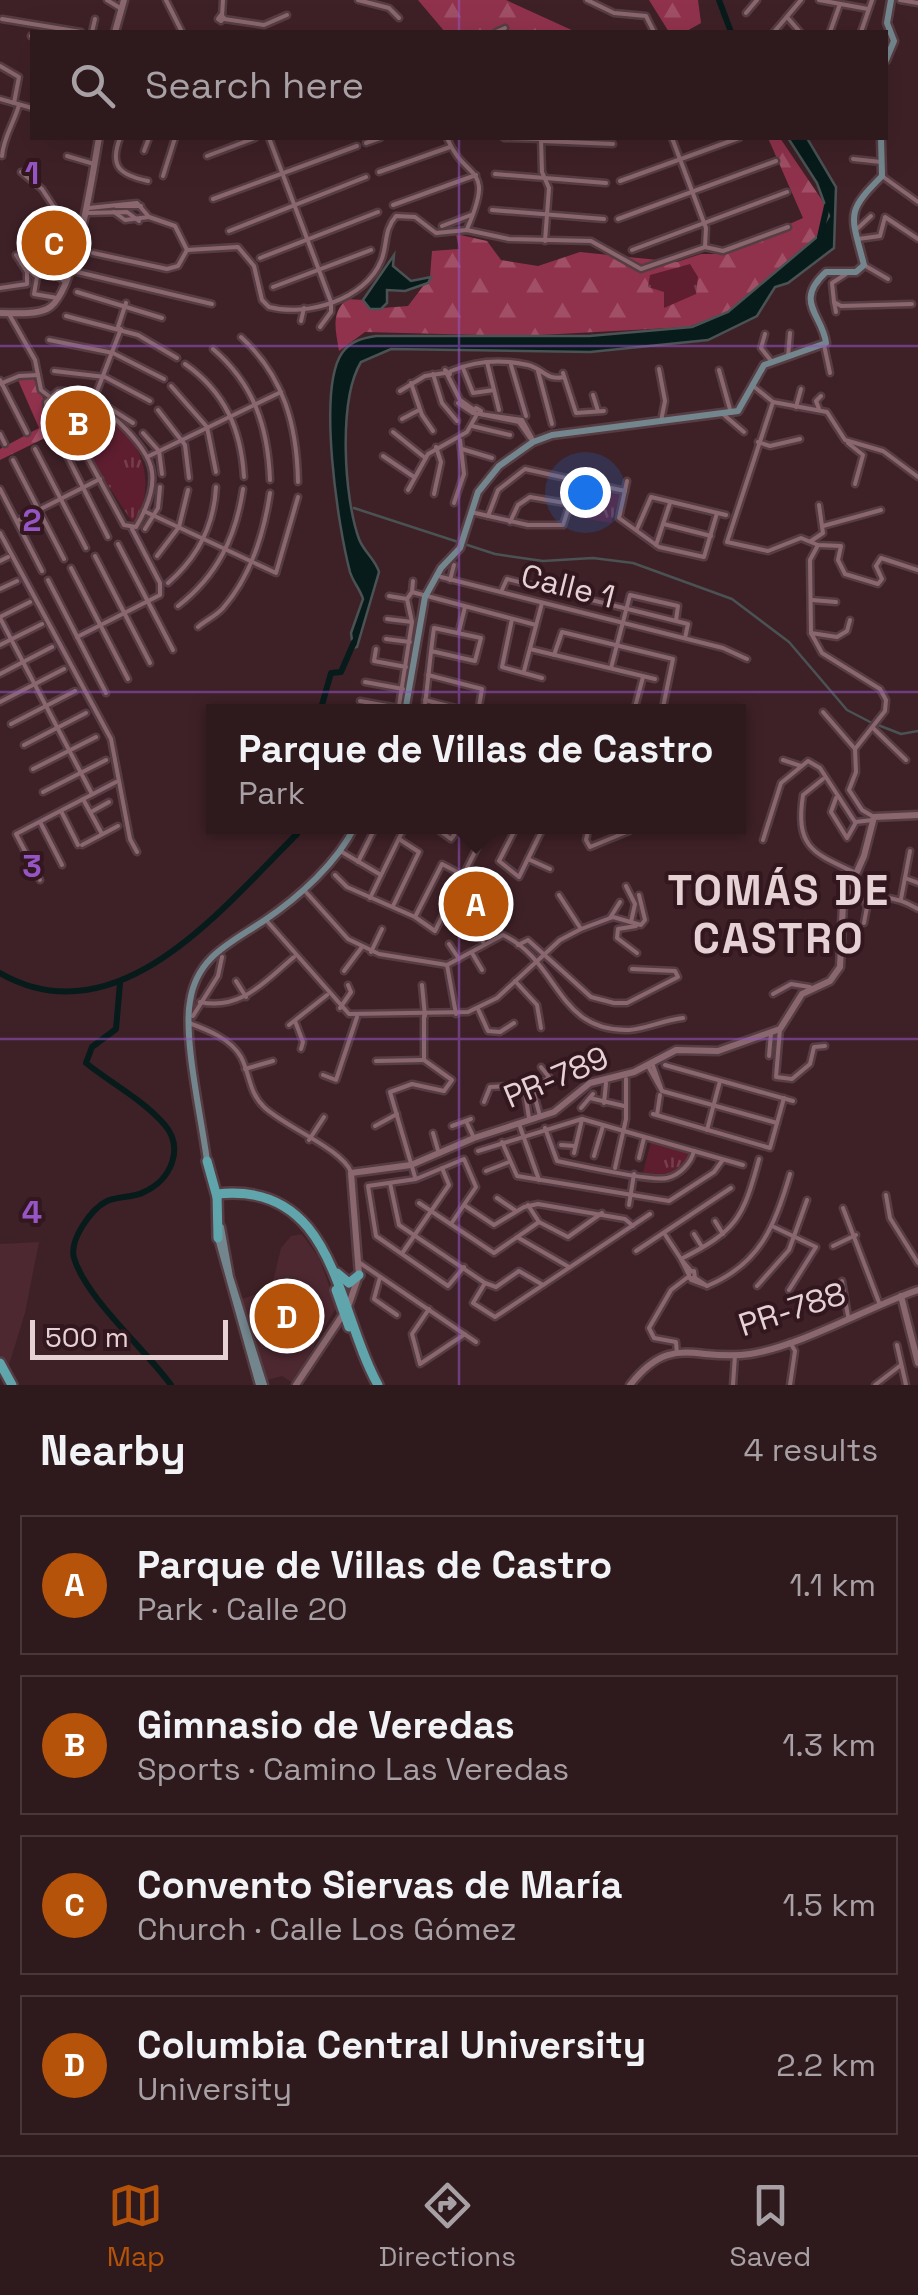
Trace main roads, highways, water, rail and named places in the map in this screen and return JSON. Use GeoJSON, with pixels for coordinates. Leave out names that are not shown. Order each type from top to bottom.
{"type":"FeatureCollection","features":[{"type":"Feature","properties":{"kind":"main road"},"geometry":{"type":"LineString","coordinates":[[888,55],[894,41],[888,23],[891,0]]}},
{"type":"Feature","properties":{"kind":"main road"},"geometry":{"type":"LineString","coordinates":[[402,704],[425,597],[440,568],[460,548],[471,512],[492,472],[534,443],[569,432],[727,414],[742,407],[759,369],[824,346],[827,337],[811,314],[815,282],[826,272],[852,272],[864,265],[854,210],[858,196],[882,176],[881,140]]}},
{"type":"Feature","properties":{"kind":"main road"},"geometry":{"type":"LineString","coordinates":[[250,1349],[228,1267],[204,1129],[191,1034],[196,978],[218,948],[266,920],[303,889],[350,834]]}},
{"type":"Feature","properties":{"kind":"main road"},"geometry":{"type":"LineString","coordinates":[[210,1166],[231,1195],[273,1206],[300,1224],[326,1264],[376,1385]]}},
{"type":"Feature","properties":{"kind":"main road"},"geometry":{"type":"LineString","coordinates":[[210,1166],[218,1238],[262,1385]]}},
{"type":"Feature","properties":{"kind":"main road"},"geometry":{"type":"LineString","coordinates":[[216,1195],[260,1197],[288,1209],[318,1238],[333,1266],[349,1327],[376,1385]]}},
{"type":"Feature","properties":{"kind":"main road"},"geometry":{"type":"LineString","coordinates":[[216,1195],[218,1238]]}},
{"type":"Feature","properties":{"kind":"main road"},"geometry":{"type":"LineString","coordinates":[[220,1219],[231,1195]]}},
{"type":"Feature","properties":{"kind":"main road"},"geometry":{"type":"LineString","coordinates":[[333,1266],[349,1283],[360,1269]]}},
{"type":"Feature","properties":{"kind":"main road"},"geometry":{"type":"LineString","coordinates":[[334,1327],[349,1327]]}},
{"type":"Feature","properties":{"kind":"main road"},"geometry":{"type":"LineString","coordinates":[[0,1366],[10,1385]]}},
{"type":"Feature","properties":{"kind":"water"},"geometry":{"type":"Polygon","coordinates":[[[789,140],[808,140],[836,187],[834,248],[788,283],[775,287],[757,316],[708,340],[590,352],[391,349],[361,362],[346,424],[347,475],[359,539],[379,572],[357,647],[353,648],[351,633],[363,599],[351,576],[345,551],[330,426],[335,371],[345,349],[376,336],[589,336],[692,327],[728,312],[817,237],[829,216],[817,183],[789,140]]]}},
{"type":"Feature","properties":{"kind":"water"},"geometry":{"type":"Polygon","coordinates":[[[394,255],[393,266],[411,281],[431,277],[428,283],[405,291],[387,290],[387,303],[381,309],[370,309],[363,300],[394,255]]]}},
{"type":"Feature","properties":{"kind":"waterway"},"geometry":{"type":"LineString","coordinates":[[719,0],[730,30]]}},
{"type":"Feature","properties":{"kind":"waterway"},"geometry":{"type":"LineString","coordinates":[[820,237],[827,206]]}},
{"type":"Feature","properties":{"kind":"waterway"},"geometry":{"type":"LineString","coordinates":[[354,508],[495,554],[543,561],[593,558],[633,563],[732,599],[789,642],[847,710],[872,723]]}},
{"type":"Feature","properties":{"kind":"waterway"},"geometry":{"type":"LineString","coordinates":[[322,704],[331,673],[341,672],[354,642]]}},
{"type":"Feature","properties":{"kind":"waterway"},"geometry":{"type":"LineString","coordinates":[[878,725],[901,734],[918,731]]}},
{"type":"Feature","properties":{"kind":"waterway"},"geometry":{"type":"LineString","coordinates":[[0,973],[44,990],[86,990],[126,978],[165,956],[202,928],[297,834]]}},
{"type":"Feature","properties":{"kind":"waterway"},"geometry":{"type":"LineString","coordinates":[[120,983],[116,1029],[92,1047],[86,1063],[137,1099],[164,1124],[174,1143],[174,1153],[168,1172],[153,1187],[107,1201],[94,1211],[78,1234],[73,1251],[91,1290],[171,1385]]}},
{"type":"Feature","properties":{"kind":"place","name":"Convento Siervas de María"},"geometry":{"type":"Point","coordinates":[54,243]}},
{"type":"Feature","properties":{"kind":"place","name":"Gimnasio de Veredas"},"geometry":{"type":"Point","coordinates":[78,423]}},
{"type":"Feature","properties":{"kind":"place","name":"Parque de Villas de Castro"},"geometry":{"type":"Point","coordinates":[476,904]}},
{"type":"Feature","properties":{"kind":"place","name":"Columbia Central University"},"geometry":{"type":"Point","coordinates":[287,1316]}},
{"type":"Feature","properties":{"kind":"district","name":"TOMÁS DE CASTRO"},"geometry":{"type":"Point","coordinates":[779,914]}}]}
